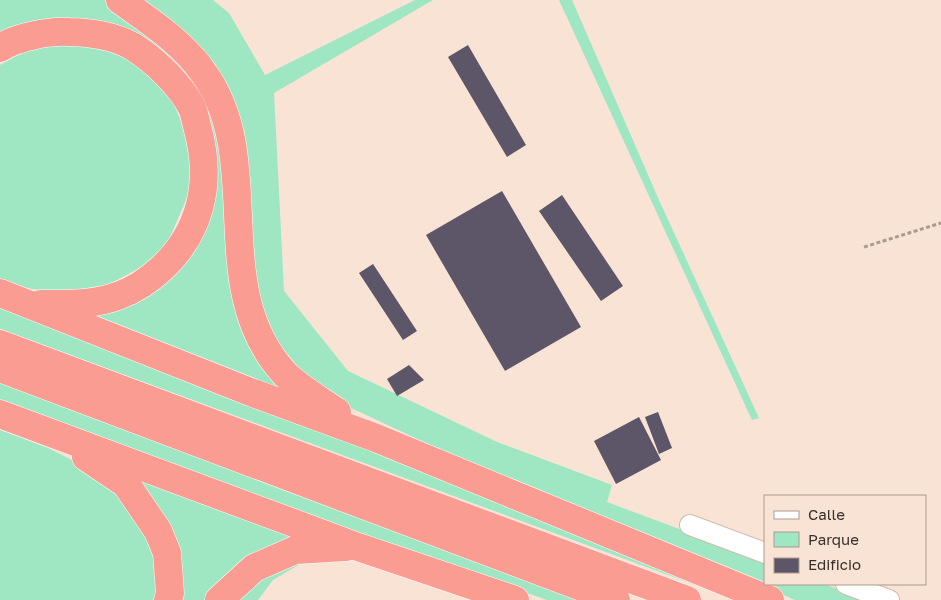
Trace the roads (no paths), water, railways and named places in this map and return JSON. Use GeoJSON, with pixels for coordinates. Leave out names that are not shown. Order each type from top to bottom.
{"type":"FeatureCollection","features":[{"type":"Feature","properties":{"kind":"highway"},"geometry":{"type":"LineString","coordinates":[[120,0],[181,47],[203,72],[226,117],[233,148],[242,274],[250,312],[266,349],[286,374],[308,392],[376,438]]}},
{"type":"Feature","properties":{"kind":"highway"},"geometry":{"type":"LineString","coordinates":[[0,48],[31,36],[58,32],[82,32],[106,37],[131,46],[153,62],[176,84],[192,108],[204,164],[203,192],[195,222],[183,246],[146,282],[119,296],[94,302],[62,304],[27,303]]}},
{"type":"Feature","properties":{"kind":"highway"},"geometry":{"type":"LineString","coordinates":[[0,293],[244,389],[376,438],[770,600]]}},
{"type":"Feature","properties":{"kind":"highway"},"geometry":{"type":"LineString","coordinates":[[0,344],[687,600]]}},
{"type":"Feature","properties":{"kind":"highway"},"geometry":{"type":"LineString","coordinates":[[0,368],[616,600]]}},
{"type":"Feature","properties":{"kind":"highway"},"geometry":{"type":"LineString","coordinates":[[0,414],[358,547],[515,600]]}},
{"type":"Feature","properties":{"kind":"highway"},"geometry":{"type":"LineString","coordinates":[[52,433],[126,484],[158,531],[167,553],[170,593],[168,600]]}},
{"type":"Feature","properties":{"kind":"highway"},"geometry":{"type":"LineString","coordinates":[[219,600],[254,568],[294,550],[358,547]]}},
{"type":"Feature","properties":{"kind":"street"},"geometry":{"type":"LineString","coordinates":[[690,525],[764,553]]}},
{"type":"Feature","properties":{"kind":"street"},"geometry":{"type":"LineString","coordinates":[[849,585],[889,600]]}}]}
